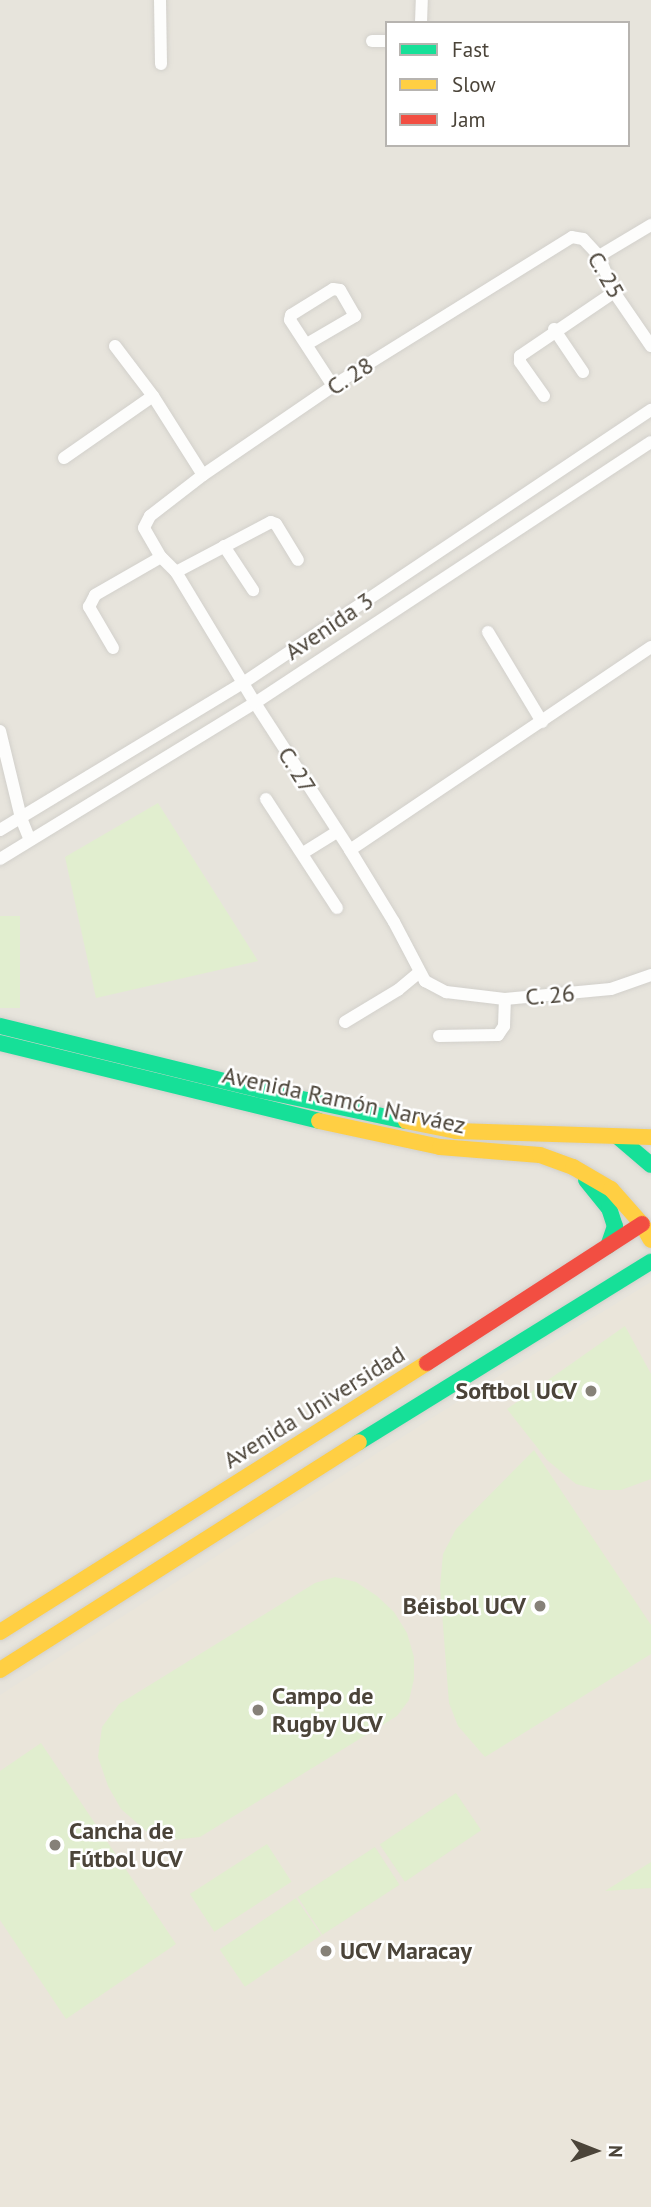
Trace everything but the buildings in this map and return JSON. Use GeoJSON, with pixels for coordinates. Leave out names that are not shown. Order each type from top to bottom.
{"type":"FeatureCollection","features":[{"type":"Feature","properties":{"kind":"street"},"geometry":{"type":"LineString","coordinates":[[159,0],[161,64]]}},
{"type":"Feature","properties":{"kind":"street"},"geometry":{"type":"LineString","coordinates":[[421,21],[422,0]]}},
{"type":"Feature","properties":{"kind":"street"},"geometry":{"type":"LineString","coordinates":[[373,41],[385,41]]}},
{"type":"Feature","properties":{"kind":"street"},"geometry":{"type":"LineString","coordinates":[[598,256],[651,225]]}},
{"type":"Feature","properties":{"kind":"street","name":"C. 28"},"geometry":{"type":"LineString","coordinates":[[151,541],[144,528],[150,516],[203,475],[333,386],[556,246],[572,237],[583,239]]}},
{"type":"Feature","properties":{"kind":"street","name":"C. 25"},"geometry":{"type":"LineString","coordinates":[[583,239],[598,256],[614,292],[651,346]]}},
{"type":"Feature","properties":{"kind":"street"},"geometry":{"type":"LineString","coordinates":[[307,344],[355,316],[340,290],[333,289],[291,315],[290,320],[333,386]]}},
{"type":"Feature","properties":{"kind":"street"},"geometry":{"type":"LineString","coordinates":[[544,396],[520,362],[520,356],[554,329],[614,292]]}},
{"type":"Feature","properties":{"kind":"street"},"geometry":{"type":"LineString","coordinates":[[554,329],[583,372]]}},
{"type":"Feature","properties":{"kind":"street"},"geometry":{"type":"LineString","coordinates":[[115,346],[153,396],[203,475]]}},
{"type":"Feature","properties":{"kind":"street"},"geometry":{"type":"LineString","coordinates":[[64,458],[153,396]]}},
{"type":"Feature","properties":{"kind":"street","name":"Avenida 3"},"geometry":{"type":"LineString","coordinates":[[0,830],[243,684],[651,410]]}},
{"type":"Feature","properties":{"kind":"street","name":"Avenida 3"},"geometry":{"type":"LineString","coordinates":[[0,859],[255,703],[651,442]]}},
{"type":"Feature","properties":{"kind":"street"},"geometry":{"type":"LineString","coordinates":[[176,572],[271,522],[276,524],[298,560]]}},
{"type":"Feature","properties":{"kind":"street","name":"C. 27"},"geometry":{"type":"LineString","coordinates":[[151,541],[160,557],[176,572],[243,684],[350,850],[394,922],[418,973]]}},
{"type":"Feature","properties":{"kind":"street"},"geometry":{"type":"LineString","coordinates":[[224,547],[253,590]]}},
{"type":"Feature","properties":{"kind":"street"},"geometry":{"type":"LineString","coordinates":[[113,648],[89,607],[94,595],[160,557]]}},
{"type":"Feature","properties":{"kind":"street"},"geometry":{"type":"LineString","coordinates":[[488,632],[542,722]]}},
{"type":"Feature","properties":{"kind":"street"},"geometry":{"type":"LineString","coordinates":[[350,850],[651,647]]}},
{"type":"Feature","properties":{"kind":"street"},"geometry":{"type":"LineString","coordinates":[[0,731],[21,817],[30,840]]}},
{"type":"Feature","properties":{"kind":"street"},"geometry":{"type":"LineString","coordinates":[[266,799],[337,908]]}},
{"type":"Feature","properties":{"kind":"street"},"geometry":{"type":"LineString","coordinates":[[303,853],[337,832]]}},
{"type":"Feature","properties":{"kind":"street"},"geometry":{"type":"LineString","coordinates":[[345,1021],[398,990],[418,973]]}},
{"type":"Feature","properties":{"kind":"street","name":"C. 26"},"geometry":{"type":"LineString","coordinates":[[418,973],[425,981],[446,992],[505,999],[611,989],[651,975]]}},
{"type":"Feature","properties":{"kind":"street"},"geometry":{"type":"LineString","coordinates":[[439,1036],[498,1035],[504,1026],[505,999]]}},
{"type":"Feature","properties":{"kind":"street","name":"Avenida Ramón Narváez"},"geometry":{"type":"LineString","coordinates":[[0,1026],[260,1090],[456,1131],[651,1137]]}},
{"type":"Feature","properties":{"kind":"street","name":"Avenida Ramón Narváez"},"geometry":{"type":"LineString","coordinates":[[0,1043],[326,1123],[440,1147],[540,1155],[573,1167],[611,1189],[647,1222],[651,1240]]}},
{"type":"Feature","properties":{"kind":"street"},"geometry":{"type":"LineString","coordinates":[[618,1137],[651,1165]]}},
{"type":"Feature","properties":{"kind":"street"},"geometry":{"type":"LineString","coordinates":[[573,1167],[609,1208],[615,1226],[608,1246]]}},
{"type":"Feature","properties":{"kind":"street","name":"Avenida Universidad"},"geometry":{"type":"LineString","coordinates":[[0,1632],[647,1222]]}},
{"type":"Feature","properties":{"kind":"street"},"geometry":{"type":"LineString","coordinates":[[0,1670],[432,1396],[651,1262]]}},
{"type":"Feature","properties":{"kind":"shaded area"},"geometry":{"type":"Polygon","coordinates":[[[0,0],[651,0],[651,2207],[0,2207],[0,0]]]}},
{"type":"Feature","properties":{"kind":"shaded area","name":"UCV Maracay"},"geometry":{"type":"Polygon","coordinates":[[[651,1282],[651,2207],[0,2207],[0,1695],[460,1400],[651,1282]]]}},
{"type":"Feature","properties":{"kind":"green space"},"geometry":{"type":"Polygon","coordinates":[[[158,803],[258,961],[96,998],[65,857],[158,803]]]}},
{"type":"Feature","properties":{"kind":"green space"},"geometry":{"type":"Polygon","coordinates":[[[0,916],[20,916],[20,1008],[0,1008],[0,916]]]}},
{"type":"Feature","properties":{"kind":"green space","name":"Softbol UCV"},"geometry":{"type":"Polygon","coordinates":[[[625,1326],[651,1374],[651,1479],[621,1490],[598,1490],[576,1484],[547,1460],[507,1409],[625,1326]]]}},
{"type":"Feature","properties":{"kind":"green space","name":"Béisbol UCV"},"geometry":{"type":"Polygon","coordinates":[[[534,1450],[651,1625],[651,1654],[485,1757],[458,1726],[449,1703],[440,1587],[443,1554],[456,1529],[534,1450]]]}},
{"type":"Feature","properties":{"kind":"green space","name":"Campo de Rugby UCV"},"geometry":{"type":"Polygon","coordinates":[[[335,1577],[356,1582],[377,1596],[394,1612],[407,1633],[414,1657],[414,1679],[409,1700],[397,1716],[200,1837],[173,1840],[153,1837],[121,1809],[108,1786],[98,1757],[102,1727],[119,1704],[315,1583],[335,1577]]]}},
{"type":"Feature","properties":{"kind":"green space","name":"Cancha de Fútbol UCV"},"geometry":{"type":"Polygon","coordinates":[[[41,1743],[176,1944],[66,2019],[0,1920],[0,1771],[41,1743]]]}},
{"type":"Feature","properties":{"kind":"green space"},"geometry":{"type":"Polygon","coordinates":[[[456,1793],[481,1830],[405,1882],[380,1844],[456,1793]]]}},
{"type":"Feature","properties":{"kind":"green space"},"geometry":{"type":"Polygon","coordinates":[[[267,1844],[292,1882],[214,1932],[190,1894],[267,1844]]]}},
{"type":"Feature","properties":{"kind":"green space"},"geometry":{"type":"Polygon","coordinates":[[[375,1847],[400,1885],[322,1935],[298,1897],[375,1847]]]}},
{"type":"Feature","properties":{"kind":"green space"},"geometry":{"type":"Polygon","coordinates":[[[651,1862],[651,1888],[605,1891],[651,1862]]]}},
{"type":"Feature","properties":{"kind":"green space"},"geometry":{"type":"Polygon","coordinates":[[[296,1898],[321,1935],[245,1987],[220,1949],[296,1898]]]}},
{"type":"Feature","properties":{"kind":"traffic: fast"},"geometry":{"type":"LineString","coordinates":[[0,1026],[260,1090],[406,1121]]}},
{"type":"Feature","properties":{"kind":"traffic: fast"},"geometry":{"type":"LineString","coordinates":[[0,1043],[319,1121]]}},
{"type":"Feature","properties":{"kind":"traffic: fast"},"geometry":{"type":"LineString","coordinates":[[618,1137],[651,1165]]}},
{"type":"Feature","properties":{"kind":"traffic: fast"},"geometry":{"type":"LineString","coordinates":[[586,1180],[609,1208],[615,1226],[608,1246]]}},
{"type":"Feature","properties":{"kind":"traffic: fast"},"geometry":{"type":"LineString","coordinates":[[359,1442],[651,1262]]}},
{"type":"Feature","properties":{"kind":"traffic: slow"},"geometry":{"type":"LineString","coordinates":[[319,1121],[440,1147],[540,1155],[573,1167],[611,1189],[642,1224],[651,1240]]}},
{"type":"Feature","properties":{"kind":"traffic: slow"},"geometry":{"type":"LineString","coordinates":[[406,1121],[456,1131],[651,1137]]}},
{"type":"Feature","properties":{"kind":"traffic: slow"},"geometry":{"type":"LineString","coordinates":[[0,1632],[427,1363]]}},
{"type":"Feature","properties":{"kind":"traffic: slow"},"geometry":{"type":"LineString","coordinates":[[0,1670],[359,1442]]}},
{"type":"Feature","properties":{"kind":"traffic: jam"},"geometry":{"type":"LineString","coordinates":[[427,1363],[642,1224]]}},
{"type":"Feature","properties":{"kind":"place","name":"Softbol UCV"},"geometry":{"type":"Point","coordinates":[591,1391]}},
{"type":"Feature","properties":{"kind":"place","name":"Béisbol UCV"},"geometry":{"type":"Point","coordinates":[540,1606]}},
{"type":"Feature","properties":{"kind":"place","name":"Campo de Rugby UCV"},"geometry":{"type":"Point","coordinates":[258,1710]}},
{"type":"Feature","properties":{"kind":"place","name":"Cancha de Fútbol UCV"},"geometry":{"type":"Point","coordinates":[55,1845]}},
{"type":"Feature","properties":{"kind":"place","name":"UCV Maracay"},"geometry":{"type":"Point","coordinates":[326,1951]}}]}
